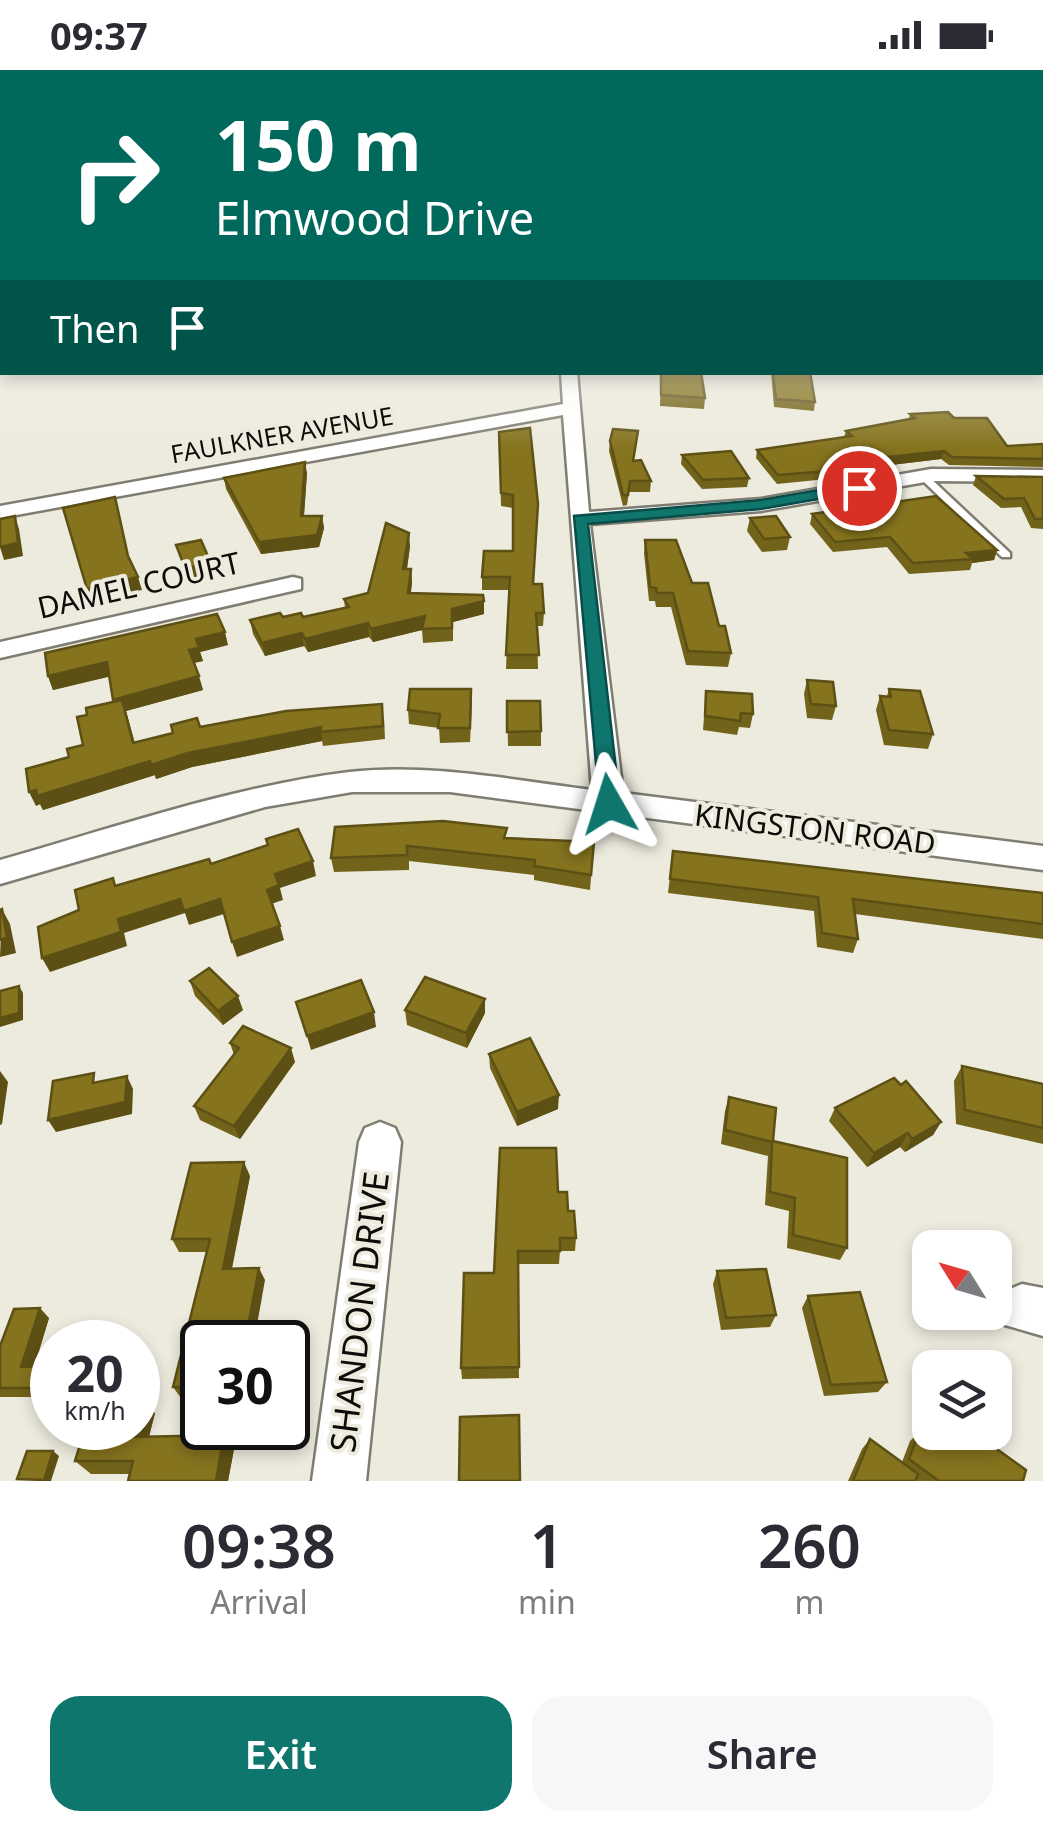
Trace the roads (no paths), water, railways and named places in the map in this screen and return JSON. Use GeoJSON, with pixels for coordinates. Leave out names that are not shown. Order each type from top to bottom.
{"type":"FeatureCollection","features":[{"type":"Feature","properties":{"kind":"street"},"geometry":{"type":"LineString","coordinates":[[570,375],[579,520],[609,804]]}},
{"type":"Feature","properties":{"kind":"street","name":"FAULKNER AVENUE"},"geometry":{"type":"LineString","coordinates":[[0,512],[572,408]]}},
{"type":"Feature","properties":{"kind":"street"},"geometry":{"type":"LineString","coordinates":[[579,520],[761,504],[924,477],[1043,476]]}},
{"type":"Feature","properties":{"kind":"street","name":"DAMEL COURT"},"geometry":{"type":"LineString","coordinates":[[0,650],[293,584]]}},
{"type":"Feature","properties":{"kind":"street","name":"KINGSTON ROAD"},"geometry":{"type":"LineString","coordinates":[[0,872],[264,797],[352,782],[450,782],[1043,858]]}},
{"type":"Feature","properties":{"kind":"street","name":"SHANDON DRIVE"},"geometry":{"type":"LineString","coordinates":[[339,1481],[380,1142]]}},
{"type":"Feature","properties":{"kind":"lane"},"geometry":{"type":"LineString","coordinates":[[924,477],[1006,555]]}}]}
